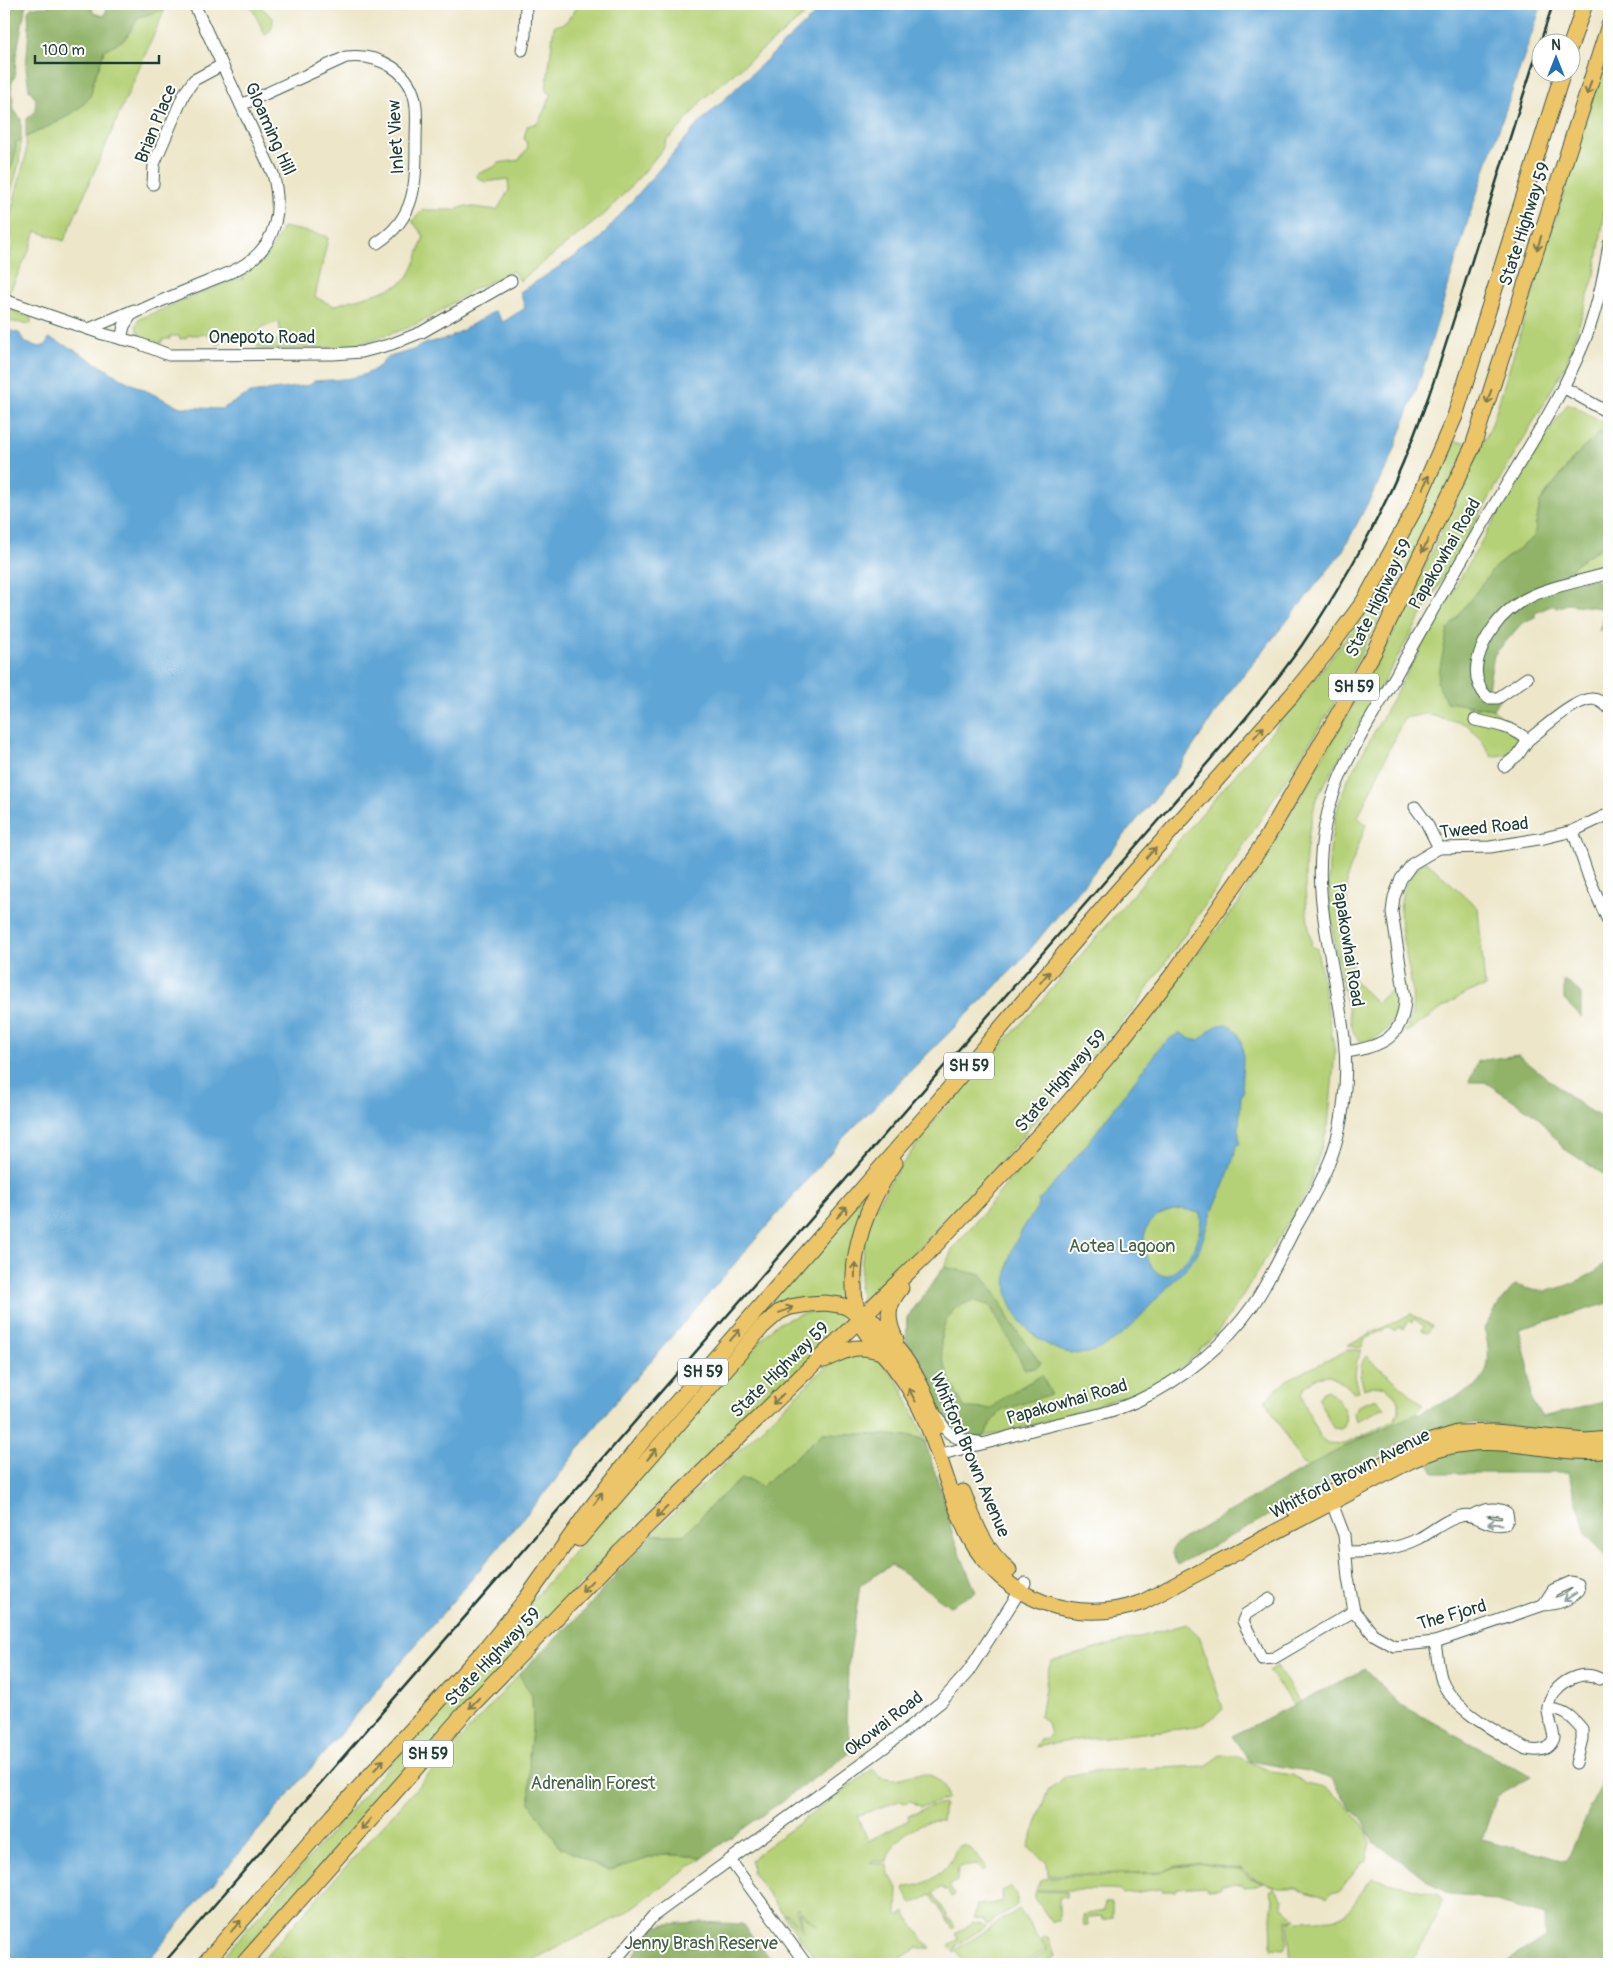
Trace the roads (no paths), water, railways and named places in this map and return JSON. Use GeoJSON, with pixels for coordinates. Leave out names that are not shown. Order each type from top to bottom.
{"type":"FeatureCollection","features":[{"type":"Feature","properties":{"kind":"main road"},"geometry":{"type":"LineString","coordinates":[[1575,32],[1585,4]]}},
{"type":"Feature","properties":{"kind":"main road","name":"State Highway 59"},"geometry":{"type":"LineString","coordinates":[[243,1964],[468,1709],[621,1551],[928,1253],[1055,1118],[1115,1048],[1176,970],[1264,844],[1374,652],[1473,446],[1609,25]]}},
{"type":"Feature","properties":{"kind":"main road","name":"State Highway 59"},"geometry":{"type":"LineString","coordinates":[[204,1964],[333,1816],[496,1637],[643,1441],[924,1118],[1115,894],[1291,696],[1326,653],[1364,601],[1413,512],[1455,416],[1560,82]]}},
{"type":"Feature","properties":{"kind":"main road"},"geometry":{"type":"LineString","coordinates":[[861,1318],[855,1302],[855,1265],[858,1238],[867,1212],[880,1186],[913,1138],[924,1118]]}},
{"type":"Feature","properties":{"kind":"main road"},"geometry":{"type":"LineString","coordinates":[[901,1351],[890,1327],[890,1304],[928,1253]]}},
{"type":"Feature","properties":{"kind":"main road"},"geometry":{"type":"LineString","coordinates":[[496,1637],[762,1327],[779,1312],[790,1307],[824,1303],[848,1307],[861,1318]]}},
{"type":"Feature","properties":{"kind":"main road","name":"Whitford Brown Avenue"},"geometry":{"type":"LineString","coordinates":[[943,1454],[925,1390],[901,1351],[871,1318],[861,1318],[862,1326],[897,1370],[912,1393],[983,1539],[1023,1587],[1078,1602],[1126,1598],[1330,1498],[1428,1453],[1454,1445],[1485,1443],[1585,1452],[1609,1450]]}},
{"type":"Feature","properties":{"kind":"main road"},"geometry":{"type":"LineString","coordinates":[[813,1365],[853,1348],[868,1348],[881,1352]]}},
{"type":"Feature","properties":{"kind":"main road","name":"Whitford Brown Avenue"},"geometry":{"type":"LineString","coordinates":[[1330,1498],[1418,1445],[1458,1433],[1494,1432],[1586,1441],[1609,1439]]}},
{"type":"Feature","properties":{"kind":"street","name":"Gloaming Hill"},"geometry":{"type":"LineString","coordinates":[[121,339],[128,318],[143,309],[248,263],[266,244],[273,229],[278,208],[278,192],[273,174],[194,4]]}},
{"type":"Feature","properties":{"kind":"street"},"geometry":{"type":"LineString","coordinates":[[522,50],[525,35],[526,4]]}},
{"type":"Feature","properties":{"kind":"street","name":"Inlet View"},"geometry":{"type":"LineString","coordinates":[[241,105],[346,57],[364,56],[393,66],[410,86],[416,105],[415,189],[405,214],[390,234],[377,243]]}},
{"type":"Feature","properties":{"kind":"street","name":"Brian Place"},"geometry":{"type":"LineString","coordinates":[[152,184],[154,164],[184,94],[194,80],[222,65]]}},
{"type":"Feature","properties":{"kind":"street","name":"Papakowhai Road"},"geometry":{"type":"LineString","coordinates":[[943,1454],[1113,1410],[1132,1404],[1150,1395],[1184,1373],[1208,1353],[1236,1326],[1264,1287],[1328,1165],[1338,1130],[1344,1098],[1346,1052],[1320,895],[1322,841],[1332,798],[1344,768],[1365,729],[1544,423],[1563,387],[1591,322],[1599,297],[1609,244]]}},
{"type":"Feature","properties":{"kind":"street","name":"Onepoto Road"},"geometry":{"type":"LineString","coordinates":[[4,300],[89,329],[138,343],[169,355],[333,354],[362,352],[392,344],[422,332],[512,281]]}},
{"type":"Feature","properties":{"kind":"street"},"geometry":{"type":"LineString","coordinates":[[89,329],[136,309],[143,309]]}},
{"type":"Feature","properties":{"kind":"street"},"geometry":{"type":"LineString","coordinates":[[1563,387],[1609,413]]}},
{"type":"Feature","properties":{"kind":"street"},"geometry":{"type":"LineString","coordinates":[[1527,678],[1498,698],[1488,698],[1478,684],[1477,663],[1479,654],[1485,640],[1498,621],[1518,602],[1546,589],[1609,573]]}},
{"type":"Feature","properties":{"kind":"street"},"geometry":{"type":"LineString","coordinates":[[1504,766],[1518,755],[1528,740],[1576,705],[1592,699],[1602,702],[1609,708]]}},
{"type":"Feature","properties":{"kind":"street"},"geometry":{"type":"LineString","coordinates":[[1475,720],[1510,728],[1519,732],[1528,740]]}},
{"type":"Feature","properties":{"kind":"street"},"geometry":{"type":"LineString","coordinates":[[1415,807],[1426,822],[1439,848]]}},
{"type":"Feature","properties":{"kind":"street","name":"Tweed Road"},"geometry":{"type":"LineString","coordinates":[[1346,1052],[1366,1049],[1382,1043],[1395,1032],[1401,1022],[1404,998],[1392,912],[1394,897],[1406,871],[1427,854],[1439,848],[1512,844],[1573,831],[1609,814]]}},
{"type":"Feature","properties":{"kind":"street"},"geometry":{"type":"LineString","coordinates":[[1573,831],[1589,878],[1609,923]]}},
{"type":"Feature","properties":{"kind":"street","name":"Papakowhai Road"},"geometry":{"type":"LineString","coordinates":[[925,1390],[946,1431],[954,1438],[990,1442]]}},
{"type":"Feature","properties":{"kind":"street","name":"The Fjord"},"geometry":{"type":"LineString","coordinates":[[1330,1498],[1341,1527],[1354,1611],[1373,1634],[1394,1646],[1434,1642],[1543,1605]]}},
{"type":"Feature","properties":{"kind":"street"},"geometry":{"type":"LineString","coordinates":[[1346,1552],[1382,1551],[1395,1548],[1421,1537],[1451,1519],[1462,1515],[1471,1516]]}},
{"type":"Feature","properties":{"kind":"street","name":"Okowai Road"},"geometry":{"type":"LineString","coordinates":[[612,1964],[653,1916],[886,1746],[941,1702],[968,1672],[1023,1587]]}},
{"type":"Feature","properties":{"kind":"street"},"geometry":{"type":"LineString","coordinates":[[1270,1599],[1246,1614],[1243,1621],[1262,1659],[1274,1658],[1354,1611]]}},
{"type":"Feature","properties":{"kind":"street"},"geometry":{"type":"LineString","coordinates":[[1434,1642],[1442,1681],[1448,1692],[1480,1722],[1526,1749],[1537,1751],[1548,1748],[1554,1738],[1548,1710],[1554,1692],[1568,1681],[1586,1674],[1600,1679]]}},
{"type":"Feature","properties":{"kind":"street"},"geometry":{"type":"LineString","coordinates":[[1548,1710],[1563,1712],[1582,1730],[1582,1739],[1576,1763]]}},
{"type":"Feature","properties":{"kind":"street"},"geometry":{"type":"LineString","coordinates":[[730,1860],[806,1964]]}},
{"type":"Feature","properties":{"kind":"water"},"geometry":{"type":"Polygon","coordinates":[[[826,4],[1542,4],[1532,32],[1530,32],[1530,39],[1470,214],[1421,376],[1391,459],[1341,554],[1231,690],[1174,775],[1018,964],[844,1137],[610,1408],[553,1483],[145,1964],[4,1964],[4,329],[19,333],[26,343],[40,347],[46,345],[49,338],[73,349],[122,379],[180,407],[222,409],[250,393],[310,385],[314,381],[344,379],[363,375],[380,366],[386,358],[413,350],[427,343],[449,338],[495,311],[503,322],[525,308],[520,292],[596,243],[698,124],[826,4]]]}},
{"type":"Feature","properties":{"kind":"water","name":"Aotea Lagoon"},"geometry":{"type":"Polygon","coordinates":[[[1226,1024],[1233,1028],[1241,1039],[1243,1093],[1241,1095],[1239,1121],[1240,1144],[1237,1145],[1198,1252],[1186,1268],[1140,1317],[1123,1333],[1104,1346],[1081,1354],[1068,1353],[1042,1342],[1021,1322],[1014,1311],[1007,1292],[1006,1283],[1010,1255],[1018,1237],[1039,1205],[1038,1200],[1087,1144],[1159,1048],[1180,1033],[1191,1039],[1198,1040],[1210,1030],[1226,1024]],[[1183,1209],[1163,1214],[1151,1223],[1145,1234],[1144,1247],[1154,1269],[1161,1275],[1168,1275],[1173,1272],[1190,1255],[1196,1244],[1199,1232],[1201,1218],[1199,1213],[1183,1209]]]}},
{"type":"Feature","properties":{"kind":"railway"},"geometry":{"type":"LineString","coordinates":[[163,1964],[1167,810],[1253,708],[1302,645],[1368,536],[1399,472],[1425,407],[1553,4]]}},
{"type":"Feature","properties":{"kind":"park label","name":"Adrenalin Forest"},"geometry":{"type":"Point","coordinates":[593,1783]}},
{"type":"Feature","properties":{"kind":"park label","name":"Jenny Brash Reserve"},"geometry":{"type":"Point","coordinates":[701,1943]}}]}
